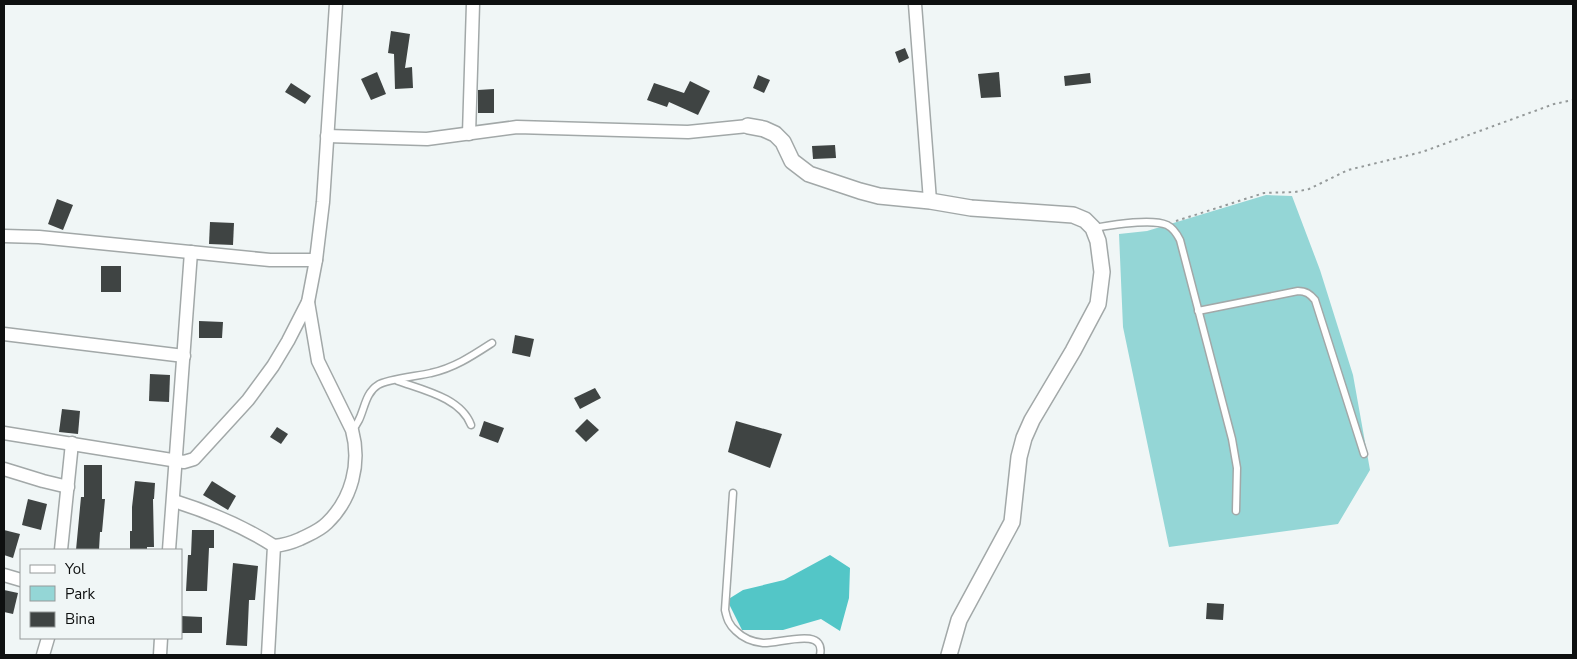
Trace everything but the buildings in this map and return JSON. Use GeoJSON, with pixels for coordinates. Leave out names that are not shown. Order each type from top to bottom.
{"type":"FeatureCollection","features":[{"type":"Feature","properties":{"kind":"street"},"geometry":{"type":"LineString","coordinates":[[4,433],[184,462],[194,459],[248,400],[273,366],[308,302],[316,260],[323,202],[336,4]]}},
{"type":"Feature","properties":{"kind":"street"},"geometry":{"type":"LineString","coordinates":[[469,134],[473,4]]}},
{"type":"Feature","properties":{"kind":"street"},"geometry":{"type":"LineString","coordinates":[[915,4],[930,201]]}},
{"type":"Feature","properties":{"kind":"street"},"geometry":{"type":"LineString","coordinates":[[327,136],[427,139],[517,127],[688,132],[748,126],[764,128],[775,134],[783,142],[792,161],[809,174],[860,192],[971,208],[1073,215],[1085,220],[1093,228],[1101,257],[1102,272],[1098,304],[1073,351],[1032,420],[1024,438],[1019,457],[1012,522],[959,620],[949,655]]}},
{"type":"Feature","properties":{"kind":"street"},"geometry":{"type":"LineString","coordinates":[[4,236],[39,237],[270,260],[316,260]]}},
{"type":"Feature","properties":{"kind":"street"},"geometry":{"type":"LineString","coordinates":[[169,549],[191,252]]}},
{"type":"Feature","properties":{"kind":"street"},"geometry":{"type":"LineString","coordinates":[[174,500],[220,517],[261,537],[274,546],[289,544],[315,532],[327,523],[343,502],[352,482],[356,458],[355,441],[352,430],[318,362],[308,302]]}},
{"type":"Feature","properties":{"kind":"street"},"geometry":{"type":"LineString","coordinates":[[4,334],[184,356]]}},
{"type":"Feature","properties":{"kind":"street"},"geometry":{"type":"LineString","coordinates":[[61,549],[72,443]]}},
{"type":"Feature","properties":{"kind":"street"},"geometry":{"type":"LineString","coordinates":[[4,469],[68,487]]}},
{"type":"Feature","properties":{"kind":"street"},"geometry":{"type":"LineString","coordinates":[[268,655],[274,546]]}},
{"type":"Feature","properties":{"kind":"street"},"geometry":{"type":"LineString","coordinates":[[4,575],[20,580]]}},
{"type":"Feature","properties":{"kind":"street"},"geometry":{"type":"LineString","coordinates":[[43,655],[48,639]]}},
{"type":"Feature","properties":{"kind":"street"},"geometry":{"type":"LineString","coordinates":[[160,655],[161,639]]}},
{"type":"Feature","properties":{"kind":"lane"},"geometry":{"type":"LineString","coordinates":[[1093,228],[1132,223],[1156,223],[1167,225],[1177,234],[1235,453],[1236,511]]}},
{"type":"Feature","properties":{"kind":"lane"},"geometry":{"type":"LineString","coordinates":[[1198,311],[1298,291],[1312,296],[1315,300],[1364,454]]}},
{"type":"Feature","properties":{"kind":"lane"},"geometry":{"type":"LineString","coordinates":[[352,430],[359,422],[367,398],[378,385],[386,381],[431,373],[453,366],[465,361],[492,343]]}},
{"type":"Feature","properties":{"kind":"lane"},"geometry":{"type":"LineString","coordinates":[[397,380],[457,405],[466,414],[471,425]]}},
{"type":"Feature","properties":{"kind":"lane"},"geometry":{"type":"LineString","coordinates":[[733,493],[725,610],[728,621],[739,634],[758,642],[772,643],[811,638],[818,642],[821,651],[820,655]]}},
{"type":"Feature","properties":{"kind":"path"},"geometry":{"type":"LineString","coordinates":[[1167,225],[1186,217],[1264,193],[1294,192],[1309,188],[1348,170],[1422,152],[1554,104],[1573,100]]}},
{"type":"Feature","properties":{"kind":"green space"},"geometry":{"type":"Polygon","coordinates":[[[1266,195],[1292,196],[1320,270],[1353,375],[1370,470],[1338,524],[1169,547],[1123,327],[1119,234],[1147,231],[1266,195]]]}},
{"type":"Feature","properties":{"kind":"shaded area"},"geometry":{"type":"Polygon","coordinates":[[[830,555],[850,568],[849,598],[840,631],[821,619],[783,630],[742,630],[727,600],[743,590],[784,580],[830,555]]]}}]}
